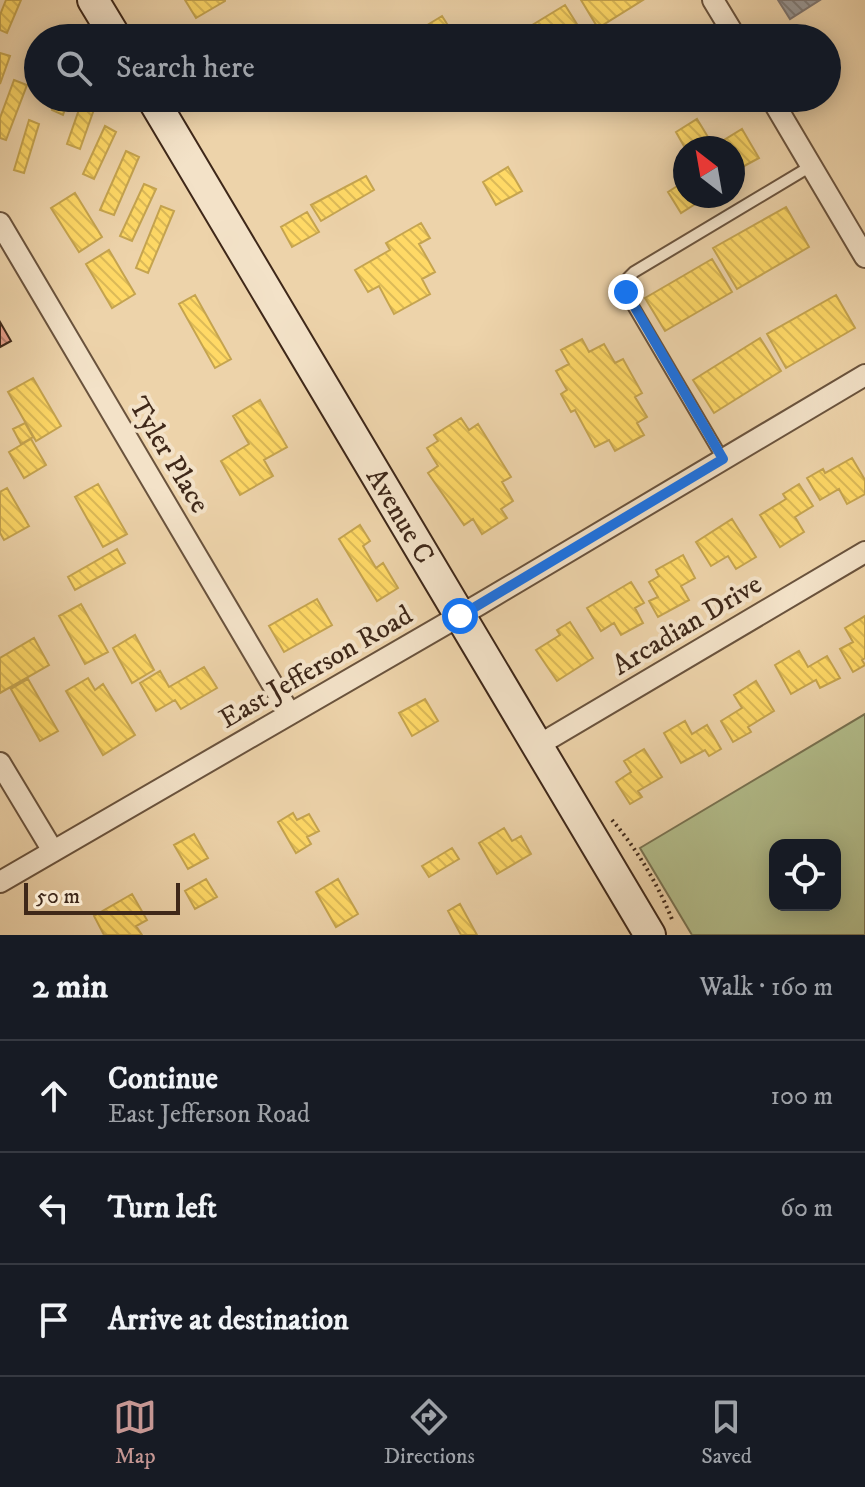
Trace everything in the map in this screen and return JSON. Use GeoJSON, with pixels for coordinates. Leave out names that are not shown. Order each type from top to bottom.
{"type":"FeatureCollection","features":[{"type":"Feature","properties":{"kind":"main road"},"geometry":{"type":"LineString","coordinates":[[93,0],[108,24]]}},
{"type":"Feature","properties":{"kind":"main road","name":"Avenue C"},"geometry":{"type":"LineString","coordinates":[[160,112],[650,935]]}},
{"type":"Feature","properties":{"kind":"street"},"geometry":{"type":"LineString","coordinates":[[713,0],[728,24]]}},
{"type":"Feature","properties":{"kind":"street"},"geometry":{"type":"LineString","coordinates":[[779,112],[865,257]]}},
{"type":"Feature","properties":{"kind":"street","name":"Tyler Place"},"geometry":{"type":"LineString","coordinates":[[0,223],[290,714]]}},
{"type":"Feature","properties":{"kind":"street","name":"East Jefferson Road"},"geometry":{"type":"LineString","coordinates":[[0,882],[460,616],[865,375]]}},
{"type":"Feature","properties":{"kind":"street","name":"Arcadian Drive"},"geometry":{"type":"LineString","coordinates":[[537,746],[865,552]]}},
{"type":"Feature","properties":{"kind":"street"},"geometry":{"type":"LineString","coordinates":[[0,763],[53,851]]}},
{"type":"Feature","properties":{"kind":"lane"},"geometry":{"type":"LineString","coordinates":[[723,459],[633,306],[626,292],[627,279],[811,166]]}},
{"type":"Feature","properties":{"kind":"green space"},"geometry":{"type":"Polygon","coordinates":[[[865,714],[865,935],[692,935],[640,848],[865,714]]]}},
{"type":"Feature","properties":{"kind":"building: Homes"},"geometry":{"type":"Polygon","coordinates":[[[6,0],[21,0],[7,33],[0,30],[0,15],[6,0]]]}},
{"type":"Feature","properties":{"kind":"building: Homes"},"geometry":{"type":"Polygon","coordinates":[[[185,0],[225,0],[225,1],[196,18],[185,0]]]}},
{"type":"Feature","properties":{"kind":"building: Homes"},"geometry":{"type":"Polygon","coordinates":[[[581,0],[643,0],[604,24],[596,24],[581,0]]]}},
{"type":"Feature","properties":{"kind":"building: Homes"},"geometry":{"type":"Polygon","coordinates":[[[565,5],[577,24],[534,24],[565,5]]]}},
{"type":"Feature","properties":{"kind":"building: Homes"},"geometry":{"type":"Polygon","coordinates":[[[442,16],[447,24],[429,24],[442,16]]]}},
{"type":"Feature","properties":{"kind":"building: Homes"},"geometry":{"type":"Polygon","coordinates":[[[0,53],[10,56],[0,84],[0,53]]]}},
{"type":"Feature","properties":{"kind":"building: Homes"},"geometry":{"type":"Polygon","coordinates":[[[14,80],[24,84],[24,93],[6,140],[0,138],[0,118],[14,80]]]}},
{"type":"Feature","properties":{"kind":"building: Homes"},"geometry":{"type":"Polygon","coordinates":[[[78,112],[93,112],[80,149],[67,144],[78,112]]]}},
{"type":"Feature","properties":{"kind":"building: Homes"},"geometry":{"type":"Polygon","coordinates":[[[697,119],[707,136],[678,136],[676,132],[697,119]]]}},
{"type":"Feature","properties":{"kind":"building: Homes"},"geometry":{"type":"Polygon","coordinates":[[[29,120],[39,124],[24,173],[14,170],[29,120]]]}},
{"type":"Feature","properties":{"kind":"building: Homes"},"geometry":{"type":"Polygon","coordinates":[[[105,126],[116,132],[94,179],[83,174],[105,126]]]}},
{"type":"Feature","properties":{"kind":"building: Homes"},"geometry":{"type":"Polygon","coordinates":[[[742,129],[759,158],[745,166],[745,136],[731,136],[742,129]]]}},
{"type":"Feature","properties":{"kind":"building: Homes"},"geometry":{"type":"Polygon","coordinates":[[[126,151],[139,157],[114,215],[100,210],[126,151]]]}},
{"type":"Feature","properties":{"kind":"building: Homes"},"geometry":{"type":"Polygon","coordinates":[[[508,167],[522,191],[496,205],[483,182],[508,167]]]}},
{"type":"Feature","properties":{"kind":"building: Homes"},"geometry":{"type":"Polygon","coordinates":[[[366,176],[374,190],[321,221],[311,205],[366,176]]]}},
{"type":"Feature","properties":{"kind":"building: Homes"},"geometry":{"type":"Polygon","coordinates":[[[144,184],[156,189],[132,241],[120,236],[144,184]]]}},
{"type":"Feature","properties":{"kind":"building: Homes"},"geometry":{"type":"Polygon","coordinates":[[[75,193],[102,237],[79,252],[51,208],[75,193]]]}},
{"type":"Feature","properties":{"kind":"building: Homes"},"geometry":{"type":"Polygon","coordinates":[[[161,206],[174,211],[148,273],[136,268],[161,206]]]}},
{"type":"Feature","properties":{"kind":"building: Homes"},"geometry":{"type":"Polygon","coordinates":[[[786,207],[809,247],[737,289],[713,248],[786,207]]]}},
{"type":"Feature","properties":{"kind":"building: Homes"},"geometry":{"type":"Polygon","coordinates":[[[307,212],[319,232],[292,247],[281,227],[307,212]]]}},
{"type":"Feature","properties":{"kind":"building: Homes"},"geometry":{"type":"Polygon","coordinates":[[[421,223],[430,238],[419,244],[435,272],[422,279],[430,294],[394,314],[379,286],[368,292],[355,270],[390,250],[386,243],[421,223]]]}},
{"type":"Feature","properties":{"kind":"building: Homes"},"geometry":{"type":"Polygon","coordinates":[[[109,250],[135,294],[112,308],[86,264],[109,250]]]}},
{"type":"Feature","properties":{"kind":"building: Homes"},"geometry":{"type":"Polygon","coordinates":[[[712,259],[732,292],[665,331],[645,298],[712,259]]]}},
{"type":"Feature","properties":{"kind":"building: Homes"},"geometry":{"type":"Polygon","coordinates":[[[195,295],[231,359],[215,368],[179,304],[195,295]]]}},
{"type":"Feature","properties":{"kind":"building: Homes"},"geometry":{"type":"Polygon","coordinates":[[[836,295],[855,328],[786,368],[767,334],[836,295]]]}},
{"type":"Feature","properties":{"kind":"building: Homes"},"geometry":{"type":"Polygon","coordinates":[[[760,338],[781,371],[714,413],[693,380],[760,338]]]}},
{"type":"Feature","properties":{"kind":"building: Homes"},"geometry":{"type":"Polygon","coordinates":[[[582,339],[589,352],[604,344],[615,363],[623,359],[642,393],[635,397],[647,417],[637,423],[644,435],[615,451],[609,440],[595,447],[575,410],[571,412],[561,394],[567,390],[556,371],[569,364],[561,350],[582,339]]]}},
{"type":"Feature","properties":{"kind":"building: Homes"},"geometry":{"type":"Polygon","coordinates":[[[33,378],[61,426],[36,441],[8,392],[33,378]]]}},
{"type":"Feature","properties":{"kind":"building: Homes"},"geometry":{"type":"Polygon","coordinates":[[[260,400],[287,447],[264,460],[273,476],[240,495],[221,461],[249,444],[233,416],[260,400]]]}},
{"type":"Feature","properties":{"kind":"building: Homes"},"geometry":{"type":"Polygon","coordinates":[[[461,418],[469,430],[478,424],[511,477],[502,482],[513,501],[501,509],[507,518],[482,534],[473,519],[464,525],[428,473],[438,466],[427,448],[438,441],[434,435],[461,418]]]}},
{"type":"Feature","properties":{"kind":"building: Homes"},"geometry":{"type":"Polygon","coordinates":[[[25,423],[33,437],[21,444],[13,429],[25,423]]]}},
{"type":"Feature","properties":{"kind":"building: Homes"},"geometry":{"type":"Polygon","coordinates":[[[31,439],[46,465],[24,478],[9,452],[31,439]]]}},
{"type":"Feature","properties":{"kind":"building: Homes"},"geometry":{"type":"Polygon","coordinates":[[[852,458],[865,480],[865,494],[847,504],[839,489],[820,500],[807,478],[823,469],[825,473],[852,458]]]}},
{"type":"Feature","properties":{"kind":"building: Homes"},"geometry":{"type":"Polygon","coordinates":[[[98,484],[127,534],[103,547],[75,497],[98,484]]]}},
{"type":"Feature","properties":{"kind":"building: Homes"},"geometry":{"type":"Polygon","coordinates":[[[799,484],[813,506],[795,517],[804,532],[780,547],[760,515],[786,499],[783,494],[799,484]]]}},
{"type":"Feature","properties":{"kind":"building: Homes"},"geometry":{"type":"Polygon","coordinates":[[[7,488],[29,526],[4,540],[0,533],[0,492],[7,488]]]}},
{"type":"Feature","properties":{"kind":"building: Homes"},"geometry":{"type":"Polygon","coordinates":[[[732,519],[756,557],[736,569],[728,556],[711,566],[696,542],[732,519]]]}},
{"type":"Feature","properties":{"kind":"building: Homes"},"geometry":{"type":"Polygon","coordinates":[[[360,525],[370,541],[363,546],[376,568],[383,563],[398,588],[377,601],[339,539],[360,525]]]}},
{"type":"Feature","properties":{"kind":"building: Homes"},"geometry":{"type":"Polygon","coordinates":[[[117,549],[125,563],[75,590],[68,577],[117,549]]]}},
{"type":"Feature","properties":{"kind":"building: Homes"},"geometry":{"type":"Polygon","coordinates":[[[683,555],[695,578],[681,586],[689,600],[658,617],[649,601],[658,597],[649,582],[659,576],[656,570],[683,555]]]}},
{"type":"Feature","properties":{"kind":"building: Homes"},"geometry":{"type":"Polygon","coordinates":[[[631,582],[644,603],[635,608],[643,623],[621,635],[614,623],[601,631],[587,608],[631,582]]]}},
{"type":"Feature","properties":{"kind":"building: Homes"},"geometry":{"type":"Polygon","coordinates":[[[317,599],[332,625],[284,652],[269,626],[317,599]]]}},
{"type":"Feature","properties":{"kind":"building: Homes"},"geometry":{"type":"Polygon","coordinates":[[[81,604],[108,652],[85,664],[59,616],[81,604]]]}},
{"type":"Feature","properties":{"kind":"building: Homes"},"geometry":{"type":"Polygon","coordinates":[[[865,616],[865,658],[862,660],[865,665],[853,672],[840,649],[853,642],[845,628],[865,616]]]}},
{"type":"Feature","properties":{"kind":"building: Homes"},"geometry":{"type":"Polygon","coordinates":[[[570,622],[593,658],[557,681],[536,650],[560,635],[557,630],[570,622]]]}},
{"type":"Feature","properties":{"kind":"building: Homes"},"geometry":{"type":"Polygon","coordinates":[[[135,635],[154,670],[132,683],[113,648],[135,635]]]}},
{"type":"Feature","properties":{"kind":"building: Homes"},"geometry":{"type":"Polygon","coordinates":[[[34,638],[49,665],[0,693],[0,658],[34,638]]]}},
{"type":"Feature","properties":{"kind":"building: Homes"},"geometry":{"type":"Polygon","coordinates":[[[799,651],[808,667],[827,656],[840,678],[820,688],[816,680],[791,694],[775,665],[799,651]]]}},
{"type":"Feature","properties":{"kind":"building: Homes"},"geometry":{"type":"Polygon","coordinates":[[[204,667],[217,688],[181,709],[175,700],[156,711],[140,683],[160,671],[169,687],[204,667]]]}},
{"type":"Feature","properties":{"kind":"building: Homes"},"geometry":{"type":"Polygon","coordinates":[[[88,678],[95,690],[103,684],[135,735],[103,755],[66,691],[88,678]]]}},
{"type":"Feature","properties":{"kind":"building: Homes"},"geometry":{"type":"Polygon","coordinates":[[[28,679],[58,731],[40,741],[11,689],[28,679]]]}},
{"type":"Feature","properties":{"kind":"building: Homes"},"geometry":{"type":"Polygon","coordinates":[[[756,681],[774,711],[748,727],[751,732],[733,742],[721,721],[742,708],[734,695],[756,681]]]}},
{"type":"Feature","properties":{"kind":"building: Homes"},"geometry":{"type":"Polygon","coordinates":[[[425,699],[438,721],[412,736],[399,713],[425,699]]]}},
{"type":"Feature","properties":{"kind":"building: Homes"},"geometry":{"type":"Polygon","coordinates":[[[685,721],[692,734],[707,725],[721,749],[709,756],[705,750],[681,763],[664,733],[685,721]]]}},
{"type":"Feature","properties":{"kind":"building: Homes"},"geometry":{"type":"Polygon","coordinates":[[[644,749],[662,777],[638,791],[642,797],[630,804],[616,782],[631,772],[624,761],[644,749]]]}},
{"type":"Feature","properties":{"kind":"building: Homes"},"geometry":{"type":"Polygon","coordinates":[[[293,813],[297,820],[309,814],[319,831],[307,837],[311,844],[296,853],[278,822],[293,813]]]}},
{"type":"Feature","properties":{"kind":"building: Homes"},"geometry":{"type":"Polygon","coordinates":[[[504,828],[512,841],[521,836],[531,854],[497,874],[479,843],[504,828]]]}},
{"type":"Feature","properties":{"kind":"building: Homes"},"geometry":{"type":"Polygon","coordinates":[[[194,834],[208,858],[188,869],[174,845],[194,834]]]}},
{"type":"Feature","properties":{"kind":"building: Homes"},"geometry":{"type":"Polygon","coordinates":[[[452,848],[459,859],[429,877],[422,866],[452,848]]]}},
{"type":"Feature","properties":{"kind":"building: Homes"},"geometry":{"type":"Polygon","coordinates":[[[206,879],[217,897],[195,909],[185,891],[206,879]]]}},
{"type":"Feature","properties":{"kind":"building: Homes"},"geometry":{"type":"Polygon","coordinates":[[[338,879],[358,914],[336,927],[316,892],[338,879]]]}},
{"type":"Feature","properties":{"kind":"building: Homes"},"geometry":{"type":"Polygon","coordinates":[[[132,894],[147,920],[136,926],[142,935],[104,935],[94,916],[132,894]]]}},
{"type":"Feature","properties":{"kind":"building: Homes"},"geometry":{"type":"Polygon","coordinates":[[[460,904],[477,935],[461,935],[448,911],[460,904]]]}},
{"type":"Feature","properties":{"kind":"building: Industry"},"geometry":{"type":"Polygon","coordinates":[[[778,0],[820,0],[790,19],[778,0]]]}},
{"type":"Feature","properties":{"kind":"building: Other"},"geometry":{"type":"Polygon","coordinates":[[[0,322],[11,341],[0,347],[0,322]]]}},
{"type":"Feature","properties":{"kind":"route"},"geometry":{"type":"LineString","coordinates":[[460,616],[723,459],[626,292]]}}]}
